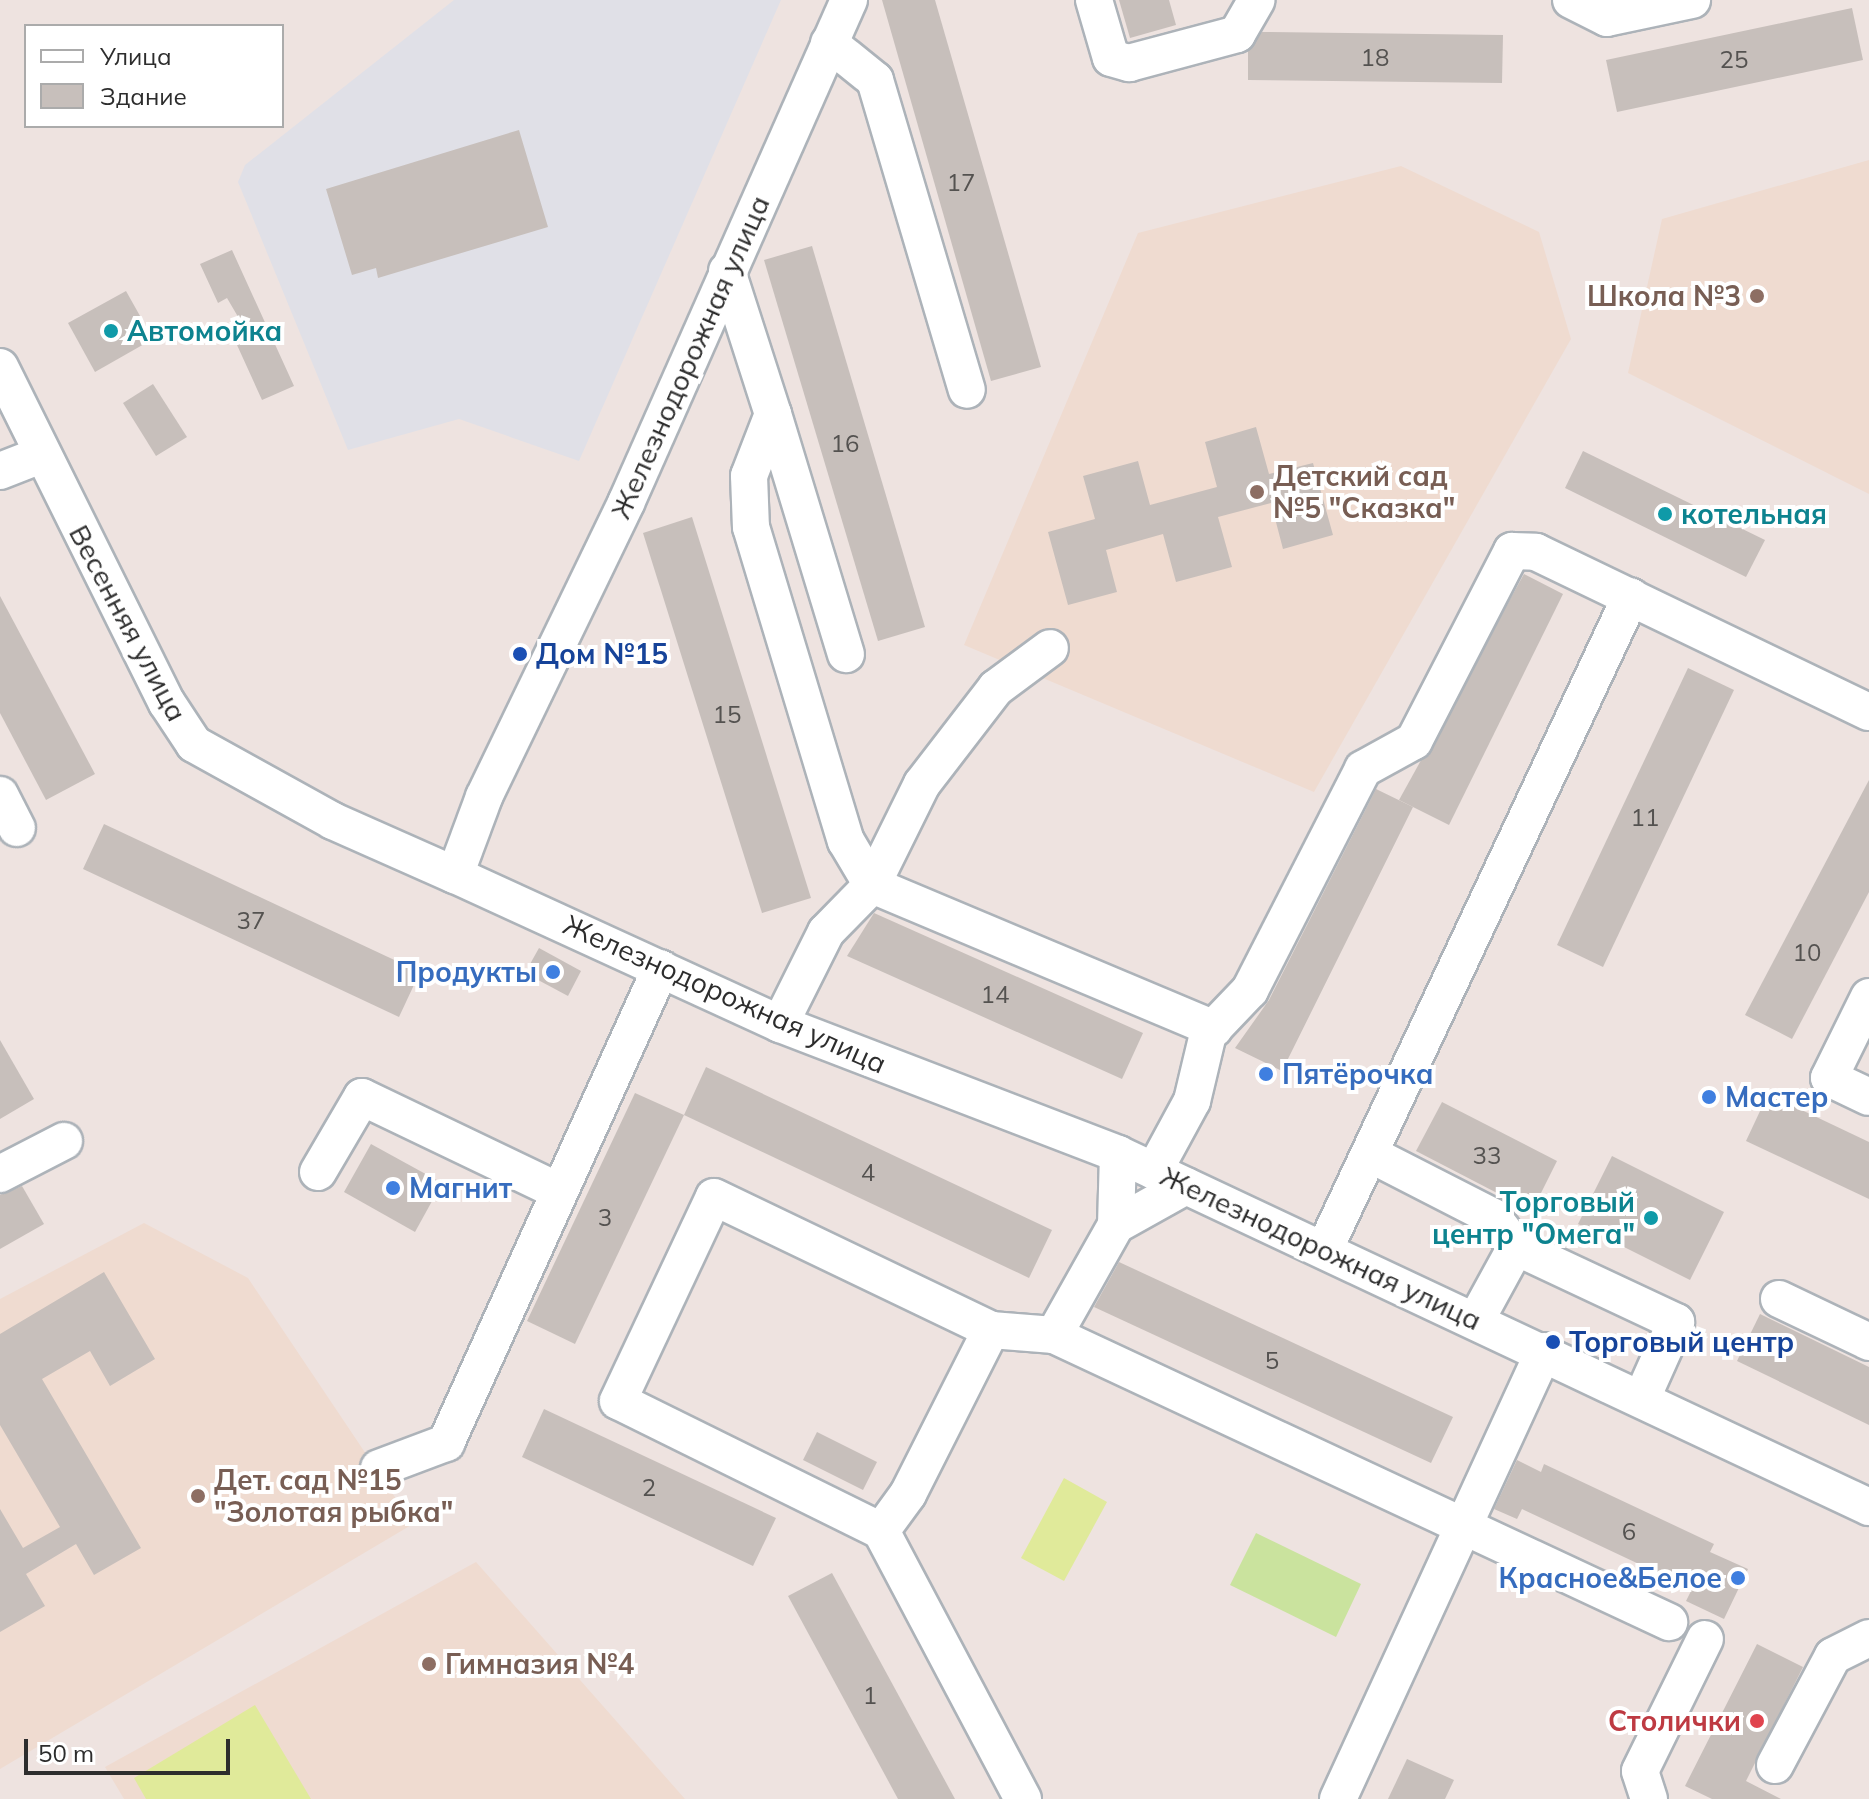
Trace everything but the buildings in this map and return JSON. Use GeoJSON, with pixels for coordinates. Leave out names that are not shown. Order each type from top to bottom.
{"type":"FeatureCollection","features":[{"type":"Feature","properties":{"kind":"street","name":"Железнодорожная улица"},"geometry":{"type":"LineString","coordinates":[[849,0],[626,503],[484,797],[455,875],[780,1024],[1118,1154],[1544,1351],[1869,1507]]}},
{"type":"Feature","properties":{"kind":"street"},"geometry":{"type":"LineString","coordinates":[[1094,0],[1111,58],[1129,63],[1237,34],[1257,0]]}},
{"type":"Feature","properties":{"kind":"street"},"geometry":{"type":"LineString","coordinates":[[1583,3],[1607,18],[1692,0]]}},
{"type":"Feature","properties":{"kind":"street"},"geometry":{"type":"LineString","coordinates":[[829,43],[875,80],[967,390]]}},
{"type":"Feature","properties":{"kind":"street"},"geometry":{"type":"LineString","coordinates":[[727,271],[846,654]]}},
{"type":"Feature","properties":{"kind":"street","name":"Весенняя улица"},"geometry":{"type":"LineString","coordinates":[[0,367],[41,455],[194,744],[333,821],[455,875]]}},
{"type":"Feature","properties":{"kind":"street"},"geometry":{"type":"LineString","coordinates":[[773,414],[749,476],[751,527],[846,841],[872,885],[1214,1029]]}},
{"type":"Feature","properties":{"kind":"street"},"geometry":{"type":"LineString","coordinates":[[0,471],[41,455]]}},
{"type":"Feature","properties":{"kind":"street"},"geometry":{"type":"LineString","coordinates":[[1054,1335],[1116,1225],[1170,1178],[1214,1029],[1250,990],[1363,769],[1414,741],[1512,551],[1536,552],[1869,712]]}},
{"type":"Feature","properties":{"kind":"street"},"geometry":{"type":"LineString","coordinates":[[1324,1250],[1631,596]]}},
{"type":"Feature","properties":{"kind":"street"},"geometry":{"type":"LineString","coordinates":[[780,1024],[826,932],[872,885],[922,784],[996,688],[1050,648]]}},
{"type":"Feature","properties":{"kind":"street"},"geometry":{"type":"LineString","coordinates":[[0,795],[17,828]]}},
{"type":"Feature","properties":{"kind":"street"},"geometry":{"type":"LineString","coordinates":[[379,1468],[446,1443],[661,968]]}},
{"type":"Feature","properties":{"kind":"street"},"geometry":{"type":"LineString","coordinates":[[1869,997],[1829,1078],[1869,1097]]}},
{"type":"Feature","properties":{"kind":"street"},"geometry":{"type":"LineString","coordinates":[[318,1172],[362,1097],[558,1191]]}},
{"type":"Feature","properties":{"kind":"street"},"geometry":{"type":"LineString","coordinates":[[0,1174],[64,1141]]}},
{"type":"Feature","properties":{"kind":"street"},"geometry":{"type":"LineString","coordinates":[[1116,1225],[1118,1154]]}},
{"type":"Feature","properties":{"kind":"street"},"geometry":{"type":"LineString","coordinates":[[1370,1154],[1493,1217],[1516,1247],[1676,1322],[1642,1398]]}},
{"type":"Feature","properties":{"kind":"street"},"geometry":{"type":"LineString","coordinates":[[1023,1799],[881,1531],[618,1401],[714,1197],[991,1330],[1054,1335],[1462,1530],[1669,1622]]}},
{"type":"Feature","properties":{"kind":"street"},"geometry":{"type":"LineString","coordinates":[[1476,1320],[1516,1247]]}},
{"type":"Feature","properties":{"kind":"street"},"geometry":{"type":"LineString","coordinates":[[1779,1299],[1869,1342]]}},
{"type":"Feature","properties":{"kind":"street"},"geometry":{"type":"LineString","coordinates":[[881,1531],[991,1330]]}},
{"type":"Feature","properties":{"kind":"street"},"geometry":{"type":"LineString","coordinates":[[1338,1799],[1544,1351]]}},
{"type":"Feature","properties":{"kind":"street"},"geometry":{"type":"LineString","coordinates":[[1775,1765],[1833,1656],[1869,1638]]}},
{"type":"Feature","properties":{"kind":"street"},"geometry":{"type":"LineString","coordinates":[[1649,1799],[1640,1771],[1705,1639]]}},
{"type":"Feature","properties":{"kind":"shaded area"},"geometry":{"type":"Polygon","coordinates":[[[454,0],[781,0],[579,461],[459,419],[348,450],[238,182],[245,165],[454,0]]]}},
{"type":"Feature","properties":{"kind":"shaded area","name":"Школа №3"},"geometry":{"type":"Polygon","coordinates":[[[1869,160],[1869,494],[1628,373],[1662,219],[1869,160]]]}},
{"type":"Feature","properties":{"kind":"shaded area","name":"Детский сад №5 \"Сказка\""},"geometry":{"type":"Polygon","coordinates":[[[1401,166],[1539,232],[1571,339],[1314,792],[964,645],[1138,233],[1401,166]]]}},
{"type":"Feature","properties":{"kind":"shaded area","name":"Дет. сад №15 \"Золотая рыбка\""},"geometry":{"type":"Polygon","coordinates":[[[144,1223],[248,1278],[413,1524],[0,1769],[0,1299],[144,1223]]]}},
{"type":"Feature","properties":{"kind":"shaded area","name":"Гимназия №4"},"geometry":{"type":"Polygon","coordinates":[[[476,1562],[685,1799],[124,1799],[105,1767],[476,1562]]]}},
{"type":"Feature","properties":{"kind":"green space"},"geometry":{"type":"Polygon","coordinates":[[[1064,1478],[1107,1502],[1064,1581],[1021,1558],[1064,1478]]]}},
{"type":"Feature","properties":{"kind":"green space"},"geometry":{"type":"Polygon","coordinates":[[[1256,1533],[1361,1584],[1336,1637],[1230,1585],[1256,1533]]]}},
{"type":"Feature","properties":{"kind":"green space"},"geometry":{"type":"Polygon","coordinates":[[[255,1705],[311,1799],[146,1799],[134,1778],[255,1705]]]}},
{"type":"Feature","properties":{"kind":"place","name":"Школа №3"},"geometry":{"type":"Point","coordinates":[1757,296]}},
{"type":"Feature","properties":{"kind":"place","name":"Автомойка"},"geometry":{"type":"Point","coordinates":[111,331]}},
{"type":"Feature","properties":{"kind":"place","name":"Детский сад №5 \"Сказка\""},"geometry":{"type":"Point","coordinates":[1257,492]}},
{"type":"Feature","properties":{"kind":"place","name":"котельная"},"geometry":{"type":"Point","coordinates":[1665,514]}},
{"type":"Feature","properties":{"kind":"place","name":"Дом №15"},"geometry":{"type":"Point","coordinates":[520,654]}},
{"type":"Feature","properties":{"kind":"place","name":"Продукты"},"geometry":{"type":"Point","coordinates":[553,972]}},
{"type":"Feature","properties":{"kind":"place","name":"Пятёрочка"},"geometry":{"type":"Point","coordinates":[1266,1074]}},
{"type":"Feature","properties":{"kind":"place","name":"Мастер"},"geometry":{"type":"Point","coordinates":[1709,1097]}},
{"type":"Feature","properties":{"kind":"place","name":"Магнит"},"geometry":{"type":"Point","coordinates":[393,1188]}},
{"type":"Feature","properties":{"kind":"place","name":"Торговый центр \"Омега\""},"geometry":{"type":"Point","coordinates":[1651,1218]}},
{"type":"Feature","properties":{"kind":"place","name":"Торговый центр"},"geometry":{"type":"Point","coordinates":[1553,1342]}},
{"type":"Feature","properties":{"kind":"place","name":"Дет. сад №15 \"Золотая рыбка\""},"geometry":{"type":"Point","coordinates":[198,1496]}},
{"type":"Feature","properties":{"kind":"place","name":"Красное&Белое"},"geometry":{"type":"Point","coordinates":[1738,1578]}},
{"type":"Feature","properties":{"kind":"place","name":"Гимназия №4"},"geometry":{"type":"Point","coordinates":[429,1664]}},
{"type":"Feature","properties":{"kind":"place","name":"Столички"},"geometry":{"type":"Point","coordinates":[1757,1721]}}]}
